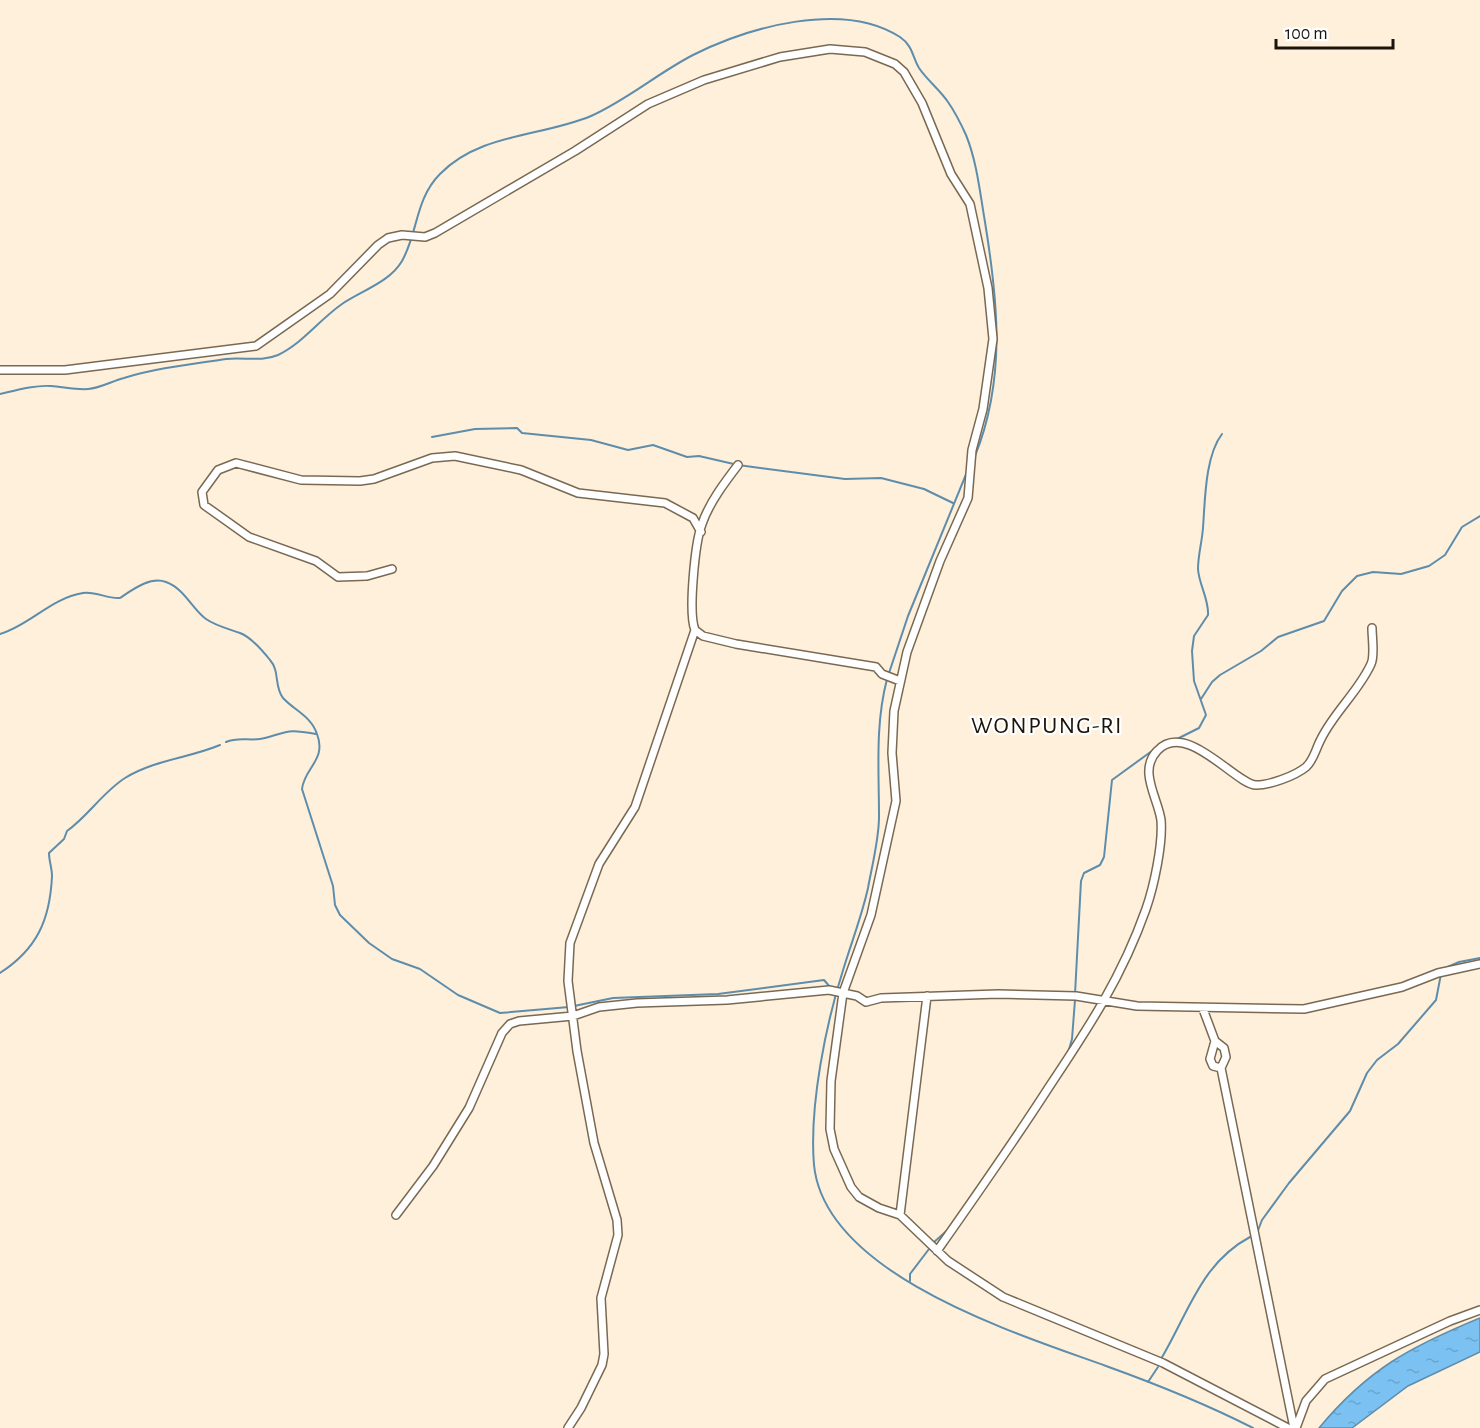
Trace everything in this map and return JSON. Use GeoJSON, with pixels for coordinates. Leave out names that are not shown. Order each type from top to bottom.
{"type":"FeatureCollection","features":[{"type":"Feature","properties":{"kind":"street"},"geometry":{"type":"LineString","coordinates":[[0,370],[65,370],[256,346],[330,294],[378,245],[388,238],[402,235],[425,237],[435,233],[575,151],[648,104],[704,80],[813,50],[849,50],[881,57],[895,64],[912,85],[946,165],[970,204],[986,279],[993,339],[983,409],[972,450],[968,498],[916,626],[900,681],[892,732],[896,801],[871,915],[843,993],[831,1081],[830,1129],[834,1149],[848,1180],[860,1197],[879,1208],[900,1215],[937,1251],[1003,1297],[1163,1363],[1288,1428]]}},
{"type":"Feature","properties":{"kind":"street"},"geometry":{"type":"LineString","coordinates":[[392,569],[367,576],[338,577],[316,561],[242,533],[231,522],[204,505],[202,492],[218,470],[236,463],[301,480],[360,481],[374,479],[432,458],[456,456],[521,470],[578,493],[665,503],[693,518],[701,532]]}},
{"type":"Feature","properties":{"kind":"street"},"geometry":{"type":"LineString","coordinates":[[568,1428],[581,1408],[602,1365],[604,1354],[601,1298],[618,1235],[617,1220],[594,1143],[577,1051],[568,981],[570,943],[599,864],[635,807],[695,630],[691,608],[701,524],[722,487],[738,465]]}},
{"type":"Feature","properties":{"kind":"street"},"geometry":{"type":"LineString","coordinates":[[937,1251],[1106,1002],[1136,936],[1152,885],[1161,820],[1149,772],[1152,758],[1158,749],[1177,743],[1188,745],[1212,756],[1250,784],[1257,785],[1296,773],[1312,760],[1322,736],[1372,664],[1372,628]]}},
{"type":"Feature","properties":{"kind":"street"},"geometry":{"type":"LineString","coordinates":[[695,630],[703,636],[736,644],[876,667],[882,674],[900,681]]}},
{"type":"Feature","properties":{"kind":"street"},"geometry":{"type":"LineString","coordinates":[[396,1215],[433,1166],[469,1108],[502,1033],[510,1024],[519,1021],[573,1016],[599,1007],[638,1003],[727,1000],[829,990],[866,1002],[881,998],[927,996],[1076,996],[1106,1002],[1203,1009],[1317,1007],[1402,987],[1438,972],[1480,964]]}},
{"type":"Feature","properties":{"kind":"street"},"geometry":{"type":"LineString","coordinates":[[900,1215],[927,996]]}},
{"type":"Feature","properties":{"kind":"street"},"geometry":{"type":"LineString","coordinates":[[1203,1009],[1215,1041],[1224,1048],[1226,1057],[1221,1068],[1295,1428]]}},
{"type":"Feature","properties":{"kind":"street"},"geometry":{"type":"LineString","coordinates":[[1215,1041],[1210,1059],[1213,1066],[1221,1068]]}},
{"type":"Feature","properties":{"kind":"street"},"geometry":{"type":"LineString","coordinates":[[1295,1428],[1306,1401],[1325,1378],[1450,1321],[1480,1310]]}},
{"type":"Feature","properties":{"kind":"water"},"geometry":{"type":"Polygon","coordinates":[[[1480,1318],[1480,1352],[1408,1386],[1352,1428],[1319,1428],[1355,1390],[1392,1362],[1432,1339],[1480,1318]]]}},
{"type":"Feature","properties":{"kind":"waterway"},"geometry":{"type":"LineString","coordinates":[[0,394],[38,386],[93,388],[162,369],[226,359],[259,359],[278,355],[295,344],[342,304],[383,280],[397,268],[407,250],[421,205],[432,184],[456,161],[473,151],[492,143],[591,116],[693,55],[741,35],[796,22],[824,19],[851,20],[877,26],[900,37],[907,44],[919,68],[953,110],[966,135],[973,156],[990,252],[996,311],[995,369],[991,398],[985,427],[975,456]]}},
{"type":"Feature","properties":{"kind":"waterway"},"geometry":{"type":"LineString","coordinates":[[432,437],[475,429],[517,428],[522,433],[591,440],[628,450],[653,445],[687,457],[699,456],[738,465],[845,479],[881,478],[924,489],[953,503]]}},
{"type":"Feature","properties":{"kind":"waterway"},"geometry":{"type":"LineString","coordinates":[[1175,740],[1199,728],[1206,715],[1194,681],[1192,651],[1194,636],[1208,615],[1198,564],[1209,466],[1216,443],[1222,434]]}},
{"type":"Feature","properties":{"kind":"waterway"},"geometry":{"type":"LineString","coordinates":[[889,673],[908,616],[967,472]]}},
{"type":"Feature","properties":{"kind":"waterway"},"geometry":{"type":"LineString","coordinates":[[1201,699],[1212,682],[1220,675],[1261,651],[1278,637],[1324,621],[1342,591],[1357,576],[1373,572],[1401,574],[1429,566],[1445,555],[1462,527],[1480,516]]}},
{"type":"Feature","properties":{"kind":"waterway"},"geometry":{"type":"LineString","coordinates":[[0,634],[71,596],[88,593],[120,598],[148,582],[160,581],[173,585],[206,619],[244,635],[256,644],[273,664],[280,694],[307,718],[314,728],[319,751],[302,789],[333,886],[335,905],[340,915],[369,943],[392,959],[420,969],[458,995],[500,1013],[569,1007]]}},
{"type":"Feature","properties":{"kind":"waterway"},"geometry":{"type":"LineString","coordinates":[[887,679],[879,730],[877,843],[866,898],[837,989],[820,1065],[813,1142],[814,1165],[826,1204],[852,1238],[888,1268],[931,1295],[1025,1337],[1181,1395],[1253,1428]]}},
{"type":"Feature","properties":{"kind":"waterway"},"geometry":{"type":"LineString","coordinates":[[226,742],[236,739],[260,739],[289,732],[316,734]]}},
{"type":"Feature","properties":{"kind":"waterway"},"geometry":{"type":"LineString","coordinates":[[0,973],[23,954],[39,932],[51,892],[52,873],[49,853],[64,839],[67,831],[125,778],[148,767],[220,745]]}},
{"type":"Feature","properties":{"kind":"waterway"},"geometry":{"type":"LineString","coordinates":[[1075,994],[1081,881],[1084,873],[1100,865],[1104,857],[1112,780],[1156,748]]}},
{"type":"Feature","properties":{"kind":"waterway"},"geometry":{"type":"LineString","coordinates":[[1443,969],[1459,962],[1480,958]]}},
{"type":"Feature","properties":{"kind":"waterway"},"geometry":{"type":"LineString","coordinates":[[1257,1233],[1262,1220],[1289,1183],[1350,1111],[1367,1073],[1377,1060],[1398,1044],[1436,1000],[1441,974]]}},
{"type":"Feature","properties":{"kind":"waterway"},"geometry":{"type":"LineString","coordinates":[[574,1006],[613,998],[718,994],[824,980],[830,987]]}},
{"type":"Feature","properties":{"kind":"waterway"},"geometry":{"type":"LineString","coordinates":[[1068,1053],[1072,1039],[1075,1000]]}},
{"type":"Feature","properties":{"kind":"waterway"},"geometry":{"type":"LineString","coordinates":[[933,1243],[951,1227]]}},
{"type":"Feature","properties":{"kind":"waterway"},"geometry":{"type":"LineString","coordinates":[[1161,1359],[1207,1275],[1233,1248],[1250,1237]]}},
{"type":"Feature","properties":{"kind":"waterway"},"geometry":{"type":"LineString","coordinates":[[910,1281],[910,1274],[929,1249]]}},
{"type":"Feature","properties":{"kind":"waterway"},"geometry":{"type":"LineString","coordinates":[[1148,1382],[1158,1367]]}},
{"type":"Feature","properties":{"kind":"district","name":"WONPUNG-RI"},"geometry":{"type":"Point","coordinates":[1047,725]}}]}
